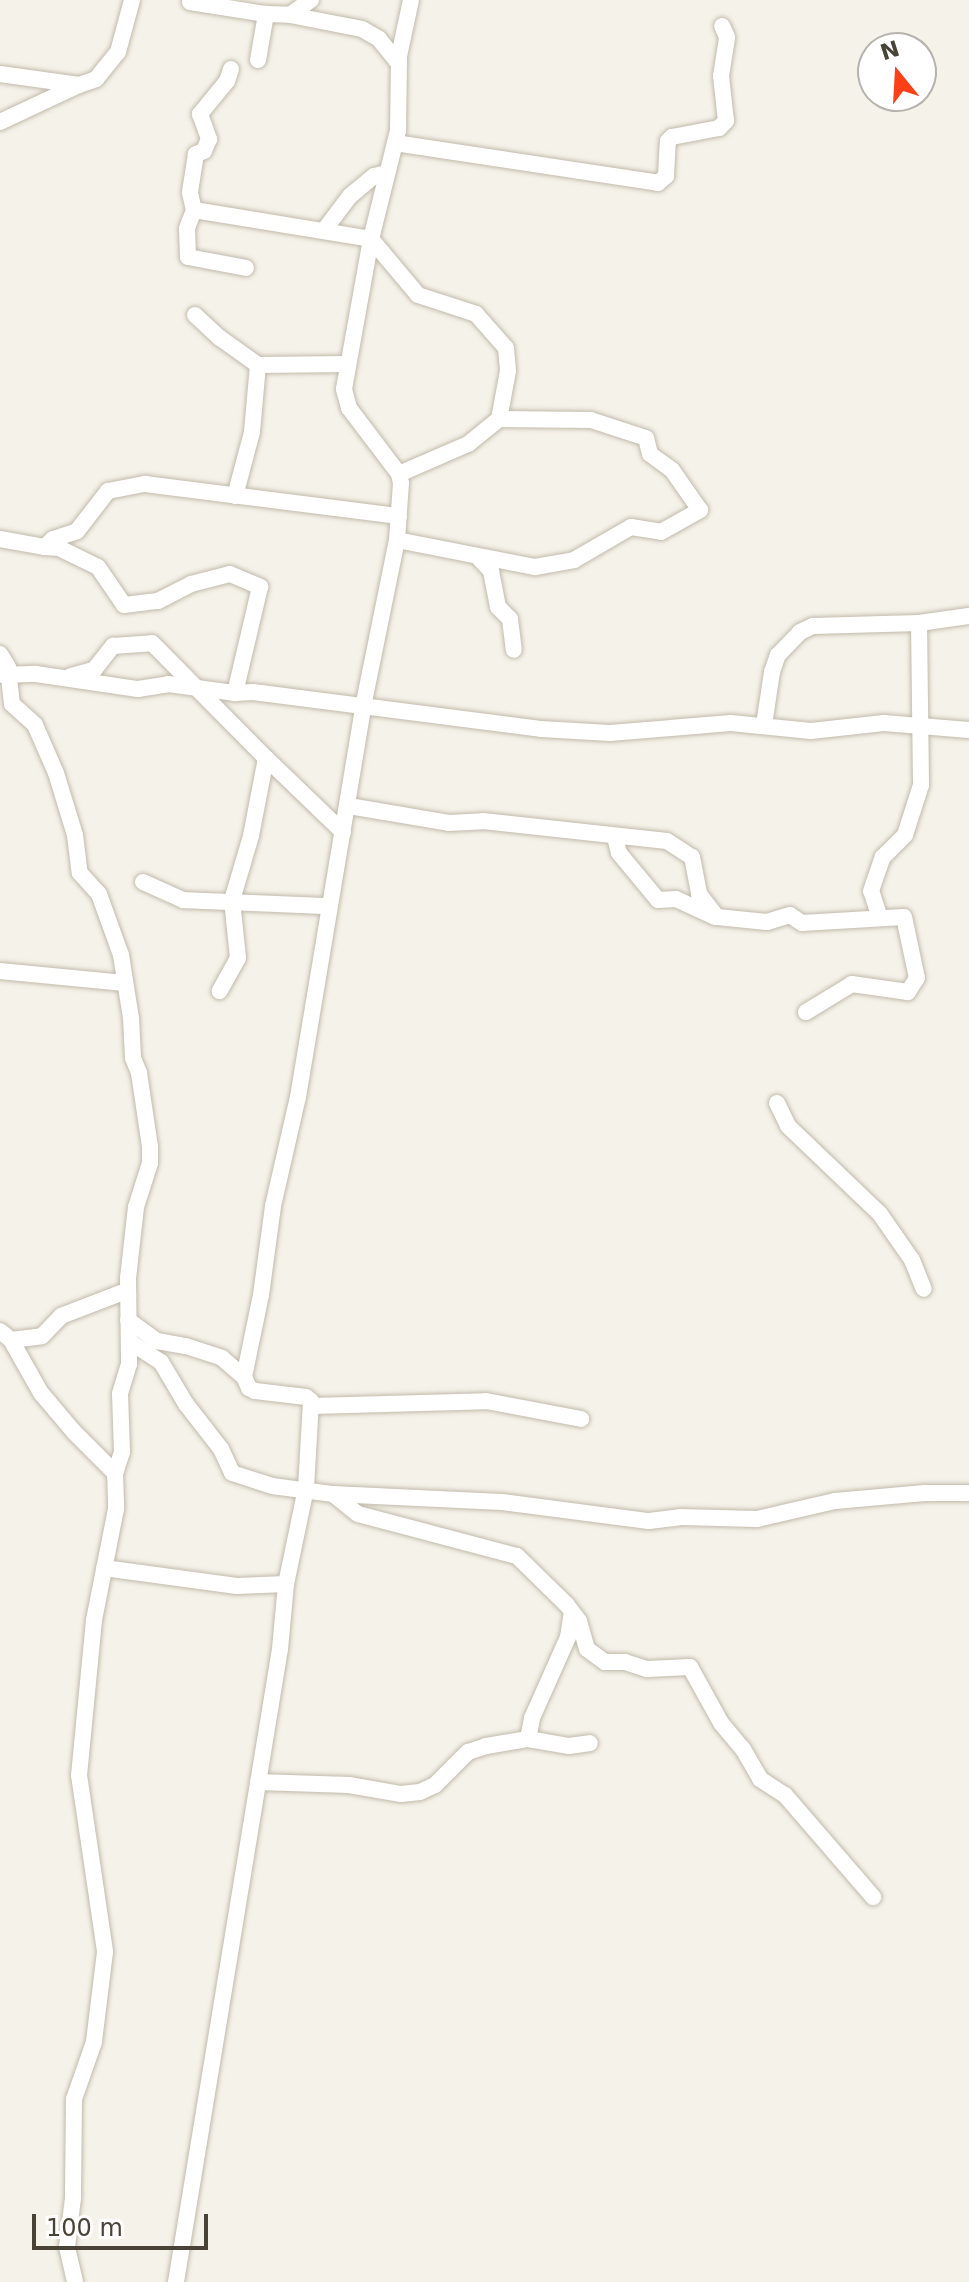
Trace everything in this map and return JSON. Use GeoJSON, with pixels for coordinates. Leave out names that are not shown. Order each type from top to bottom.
{"type":"FeatureCollection","features":[{"type":"Feature","properties":{"kind":"street"},"geometry":{"type":"LineString","coordinates":[[0,122],[96,79],[113,62],[124,38],[132,0]]}},
{"type":"Feature","properties":{"kind":"street"},"geometry":{"type":"LineString","coordinates":[[290,15],[311,0]]}},
{"type":"Feature","properties":{"kind":"street"},"geometry":{"type":"LineString","coordinates":[[244,1377],[273,1206],[298,1097],[328,906],[349,806],[363,707],[397,540],[399,474],[349,408],[344,389],[371,239],[395,143],[399,64],[411,0]]}},
{"type":"Feature","properties":{"kind":"street"},"geometry":{"type":"LineString","coordinates":[[186,1],[290,15],[362,29],[379,39],[399,64]]}},
{"type":"Feature","properties":{"kind":"street"},"geometry":{"type":"LineString","coordinates":[[258,60],[266,14]]}},
{"type":"Feature","properties":{"kind":"street"},"geometry":{"type":"LineString","coordinates":[[395,143],[663,181],[668,141],[672,137],[719,128],[726,121],[721,76],[727,37],[722,26]]}},
{"type":"Feature","properties":{"kind":"street"},"geometry":{"type":"LineString","coordinates":[[231,69],[227,81],[200,114],[209,139],[204,151],[196,154],[190,193],[194,210],[187,228],[188,257],[246,268]]}},
{"type":"Feature","properties":{"kind":"street"},"geometry":{"type":"LineString","coordinates":[[0,74],[79,85]]}},
{"type":"Feature","properties":{"kind":"street"},"geometry":{"type":"LineString","coordinates":[[325,229],[350,196],[374,176],[387,173]]}},
{"type":"Feature","properties":{"kind":"street"},"geometry":{"type":"LineString","coordinates":[[194,210],[257,223],[325,229],[371,239],[418,295],[476,314],[506,348],[508,371],[499,419]]}},
{"type":"Feature","properties":{"kind":"street"},"geometry":{"type":"LineString","coordinates":[[195,315],[220,338],[258,365],[347,364]]}},
{"type":"Feature","properties":{"kind":"street"},"geometry":{"type":"LineString","coordinates":[[235,496],[252,432],[258,365]]}},
{"type":"Feature","properties":{"kind":"street"},"geometry":{"type":"LineString","coordinates":[[397,540],[535,567],[574,560],[631,527],[661,532],[700,510],[672,470],[650,454],[646,438],[591,420],[499,419],[468,444],[423,460],[399,474]]}},
{"type":"Feature","properties":{"kind":"street"},"geometry":{"type":"LineString","coordinates":[[45,547],[53,539],[77,531],[108,491],[145,484],[399,516]]}},
{"type":"Feature","properties":{"kind":"street"},"geometry":{"type":"LineString","coordinates":[[0,539],[59,548],[98,567],[124,605],[158,601],[191,584],[230,574],[260,587],[235,693]]}},
{"type":"Feature","properties":{"kind":"street"},"geometry":{"type":"LineString","coordinates":[[477,556],[491,571],[498,607],[510,619],[514,650]]}},
{"type":"Feature","properties":{"kind":"street"},"geometry":{"type":"LineString","coordinates":[[764,725],[772,672],[778,655],[800,632],[813,626],[952,621],[969,616]]}},
{"type":"Feature","properties":{"kind":"street"},"geometry":{"type":"LineString","coordinates":[[952,621],[969,624]]}},
{"type":"Feature","properties":{"kind":"street"},"geometry":{"type":"LineString","coordinates":[[880,918],[871,891],[883,857],[905,835],[921,785],[919,623]]}},
{"type":"Feature","properties":{"kind":"street"},"geometry":{"type":"LineString","coordinates":[[63,678],[94,670],[113,646],[152,643],[343,832]]}},
{"type":"Feature","properties":{"kind":"street"},"geometry":{"type":"LineString","coordinates":[[0,654],[12,704],[35,725],[56,773],[75,835],[80,873],[99,894],[121,955],[131,1018],[133,1058],[139,1073],[150,1147],[150,1163],[136,1207],[128,1296],[129,1364],[120,1394],[122,1452],[115,1473],[116,1509],[94,1620],[79,1775],[105,1952],[94,2042],[74,2099],[73,2198],[67,2247],[75,2282]]}},
{"type":"Feature","properties":{"kind":"street"},"geometry":{"type":"LineString","coordinates":[[5,676],[63,678],[138,689],[168,684],[235,693],[289,695],[363,707],[610,733],[731,723],[811,731],[884,723],[969,730]]}},
{"type":"Feature","properties":{"kind":"street"},"geometry":{"type":"LineString","coordinates":[[220,991],[238,958],[232,900],[251,836],[266,758]]}},
{"type":"Feature","properties":{"kind":"street"},"geometry":{"type":"LineString","coordinates":[[349,806],[449,823],[483,821],[615,837],[655,838],[686,850],[692,857],[699,894],[717,917]]}},
{"type":"Feature","properties":{"kind":"street"},"geometry":{"type":"LineString","coordinates":[[615,837],[619,853],[658,900],[676,899],[717,917],[767,922],[790,915],[802,923],[904,917],[917,978],[908,992],[852,984],[806,1012]]}},
{"type":"Feature","properties":{"kind":"street"},"geometry":{"type":"LineString","coordinates":[[143,882],[183,900],[328,906]]}},
{"type":"Feature","properties":{"kind":"street"},"geometry":{"type":"LineString","coordinates":[[0,971],[124,983]]}},
{"type":"Feature","properties":{"kind":"street"},"geometry":{"type":"LineString","coordinates":[[777,1103],[788,1126],[880,1214],[912,1260],[924,1289]]}},
{"type":"Feature","properties":{"kind":"street"},"geometry":{"type":"LineString","coordinates":[[5,1335],[42,1336],[61,1316],[121,1293],[128,1296]]}},
{"type":"Feature","properties":{"kind":"street"},"geometry":{"type":"LineString","coordinates":[[128,1320],[157,1341],[222,1358],[244,1377],[249,1388],[306,1397],[312,1406],[306,1488],[286,1584],[280,1649],[176,2282]]}},
{"type":"Feature","properties":{"kind":"street"},"geometry":{"type":"LineString","coordinates":[[5,1335],[41,1393],[115,1473]]}},
{"type":"Feature","properties":{"kind":"street"},"geometry":{"type":"LineString","coordinates":[[130,1342],[161,1362],[186,1404],[221,1449],[232,1473],[272,1486],[306,1488],[333,1494],[502,1502],[649,1521],[680,1517],[757,1519],[835,1501],[969,1493]]}},
{"type":"Feature","properties":{"kind":"street"},"geometry":{"type":"LineString","coordinates":[[312,1406],[486,1401],[581,1419]]}},
{"type":"Feature","properties":{"kind":"street"},"geometry":{"type":"LineString","coordinates":[[333,1494],[358,1514],[512,1553],[572,1612],[579,1621],[587,1649],[605,1662],[625,1662],[647,1669],[685,1666],[693,1670],[712,1709],[743,1749],[760,1779],[785,1795],[873,1897]]}},
{"type":"Feature","properties":{"kind":"street"},"geometry":{"type":"LineString","coordinates":[[104,1568],[237,1586],[286,1584]]}},
{"type":"Feature","properties":{"kind":"street"},"geometry":{"type":"LineString","coordinates":[[528,1739],[532,1718],[568,1637],[572,1612]]}},
{"type":"Feature","properties":{"kind":"street"},"geometry":{"type":"LineString","coordinates":[[258,1782],[349,1785],[401,1794],[420,1792],[435,1785],[468,1752],[528,1739],[569,1746],[590,1743]]}}]}
